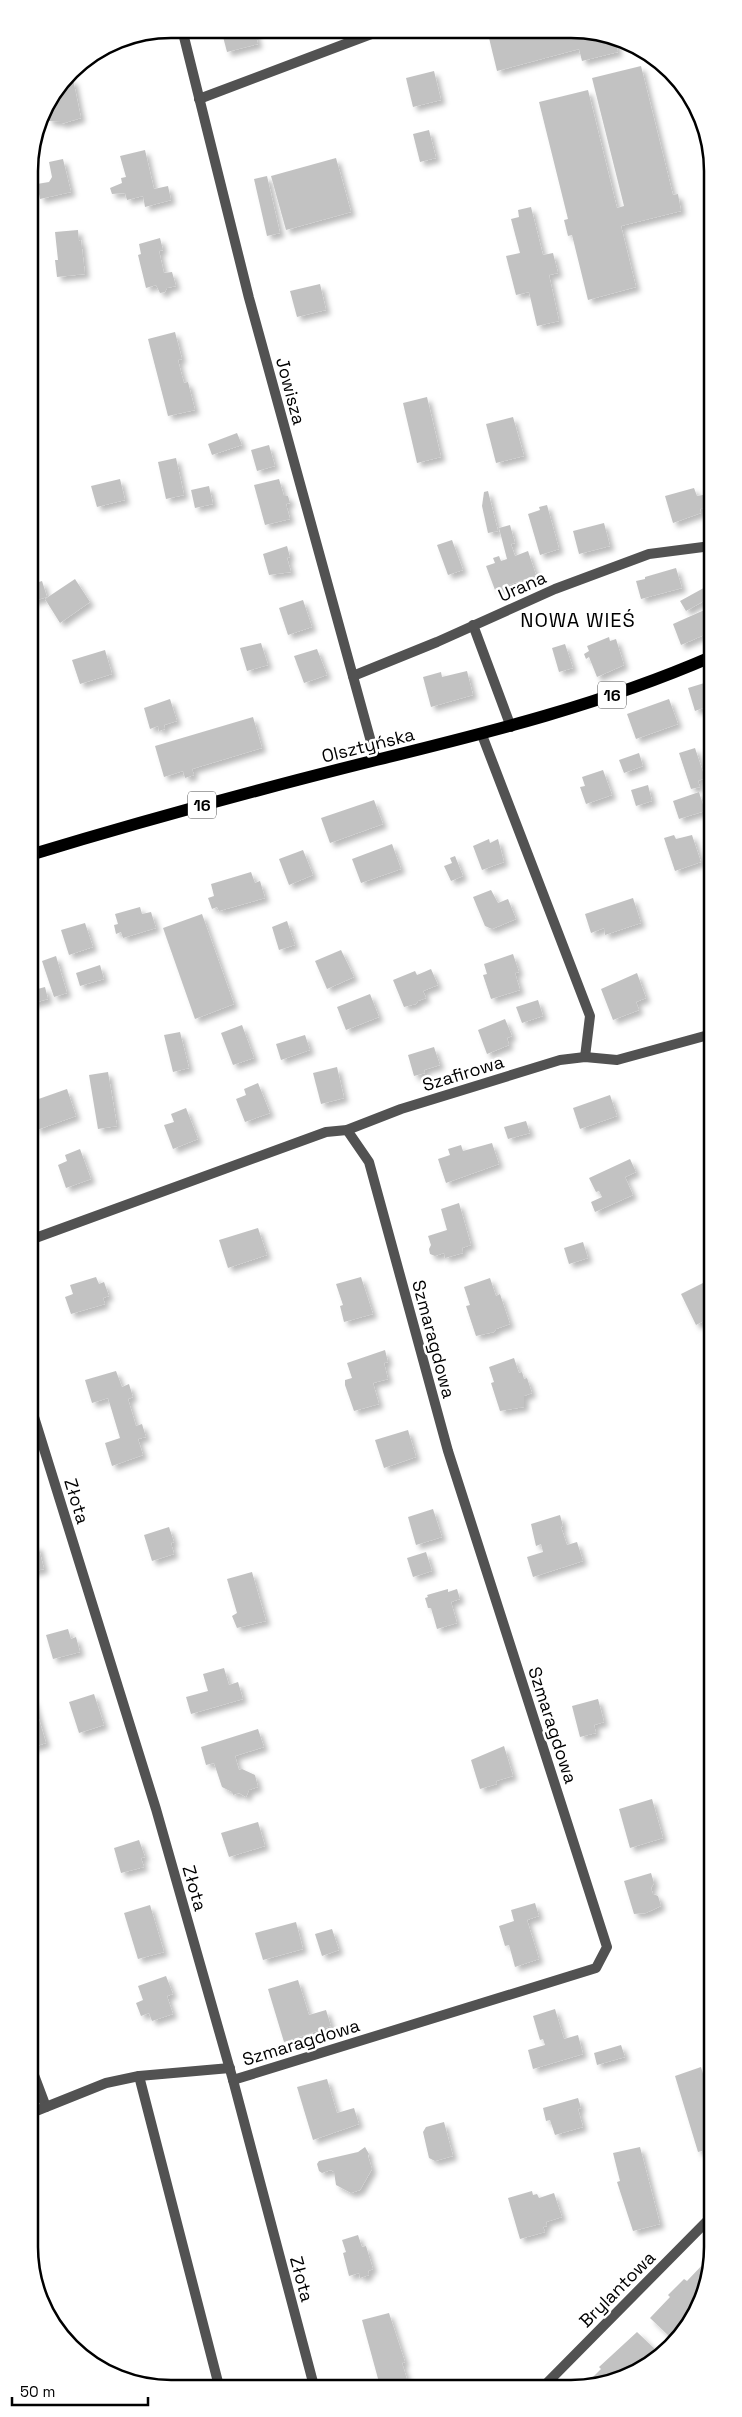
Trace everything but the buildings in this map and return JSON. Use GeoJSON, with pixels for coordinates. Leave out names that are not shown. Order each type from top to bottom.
{"type":"FeatureCollection","features":[{"type":"Feature","properties":{"kind":"main road","name":"Olsztyńska"},"geometry":{"type":"LineString","coordinates":[[38,853],[167,814],[511,727],[649,683],[704,659]]}},
{"type":"Feature","properties":{"kind":"street","name":"Jowisza"},"geometry":{"type":"LineString","coordinates":[[184,38],[249,298],[376,760]]}},
{"type":"Feature","properties":{"kind":"street"},"geometry":{"type":"LineString","coordinates":[[199,99],[361,38]]}},
{"type":"Feature","properties":{"kind":"street","name":"Urana"},"geometry":{"type":"LineString","coordinates":[[353,676],[555,589],[650,554],[704,547]]}},
{"type":"Feature","properties":{"kind":"street"},"geometry":{"type":"LineString","coordinates":[[474,625],[511,727]]}},
{"type":"Feature","properties":{"kind":"street"},"geometry":{"type":"LineString","coordinates":[[482,735],[590,1016],[585,1057]]}},
{"type":"Feature","properties":{"kind":"street","name":"Szafirowa"},"geometry":{"type":"LineString","coordinates":[[38,1237],[326,1132],[347,1130],[401,1110],[560,1060],[585,1057],[617,1060],[704,1036]]}},
{"type":"Feature","properties":{"kind":"street","name":"Szmaragdowa"},"geometry":{"type":"LineString","coordinates":[[233,2080],[596,1968],[607,1947],[448,1451],[369,1162],[347,1130]]}},
{"type":"Feature","properties":{"kind":"street","name":"Złota"},"geometry":{"type":"LineString","coordinates":[[38,1430],[156,1809],[230,2068],[312,2380]]}},
{"type":"Feature","properties":{"kind":"street"},"geometry":{"type":"LineString","coordinates":[[38,2110],[106,2083],[139,2076],[230,2068]]}},
{"type":"Feature","properties":{"kind":"street"},"geometry":{"type":"LineString","coordinates":[[139,2076],[217,2380]]}},
{"type":"Feature","properties":{"kind":"street"},"geometry":{"type":"LineString","coordinates":[[38,2086],[46,2107]]}},
{"type":"Feature","properties":{"kind":"street","name":"Brylantowa"},"geometry":{"type":"LineString","coordinates":[[550,2380],[704,2224]]}},
{"type":"Feature","properties":{"kind":"district","name":"NOWA WIEŚ"},"geometry":{"type":"Point","coordinates":[578,620]}}]}
